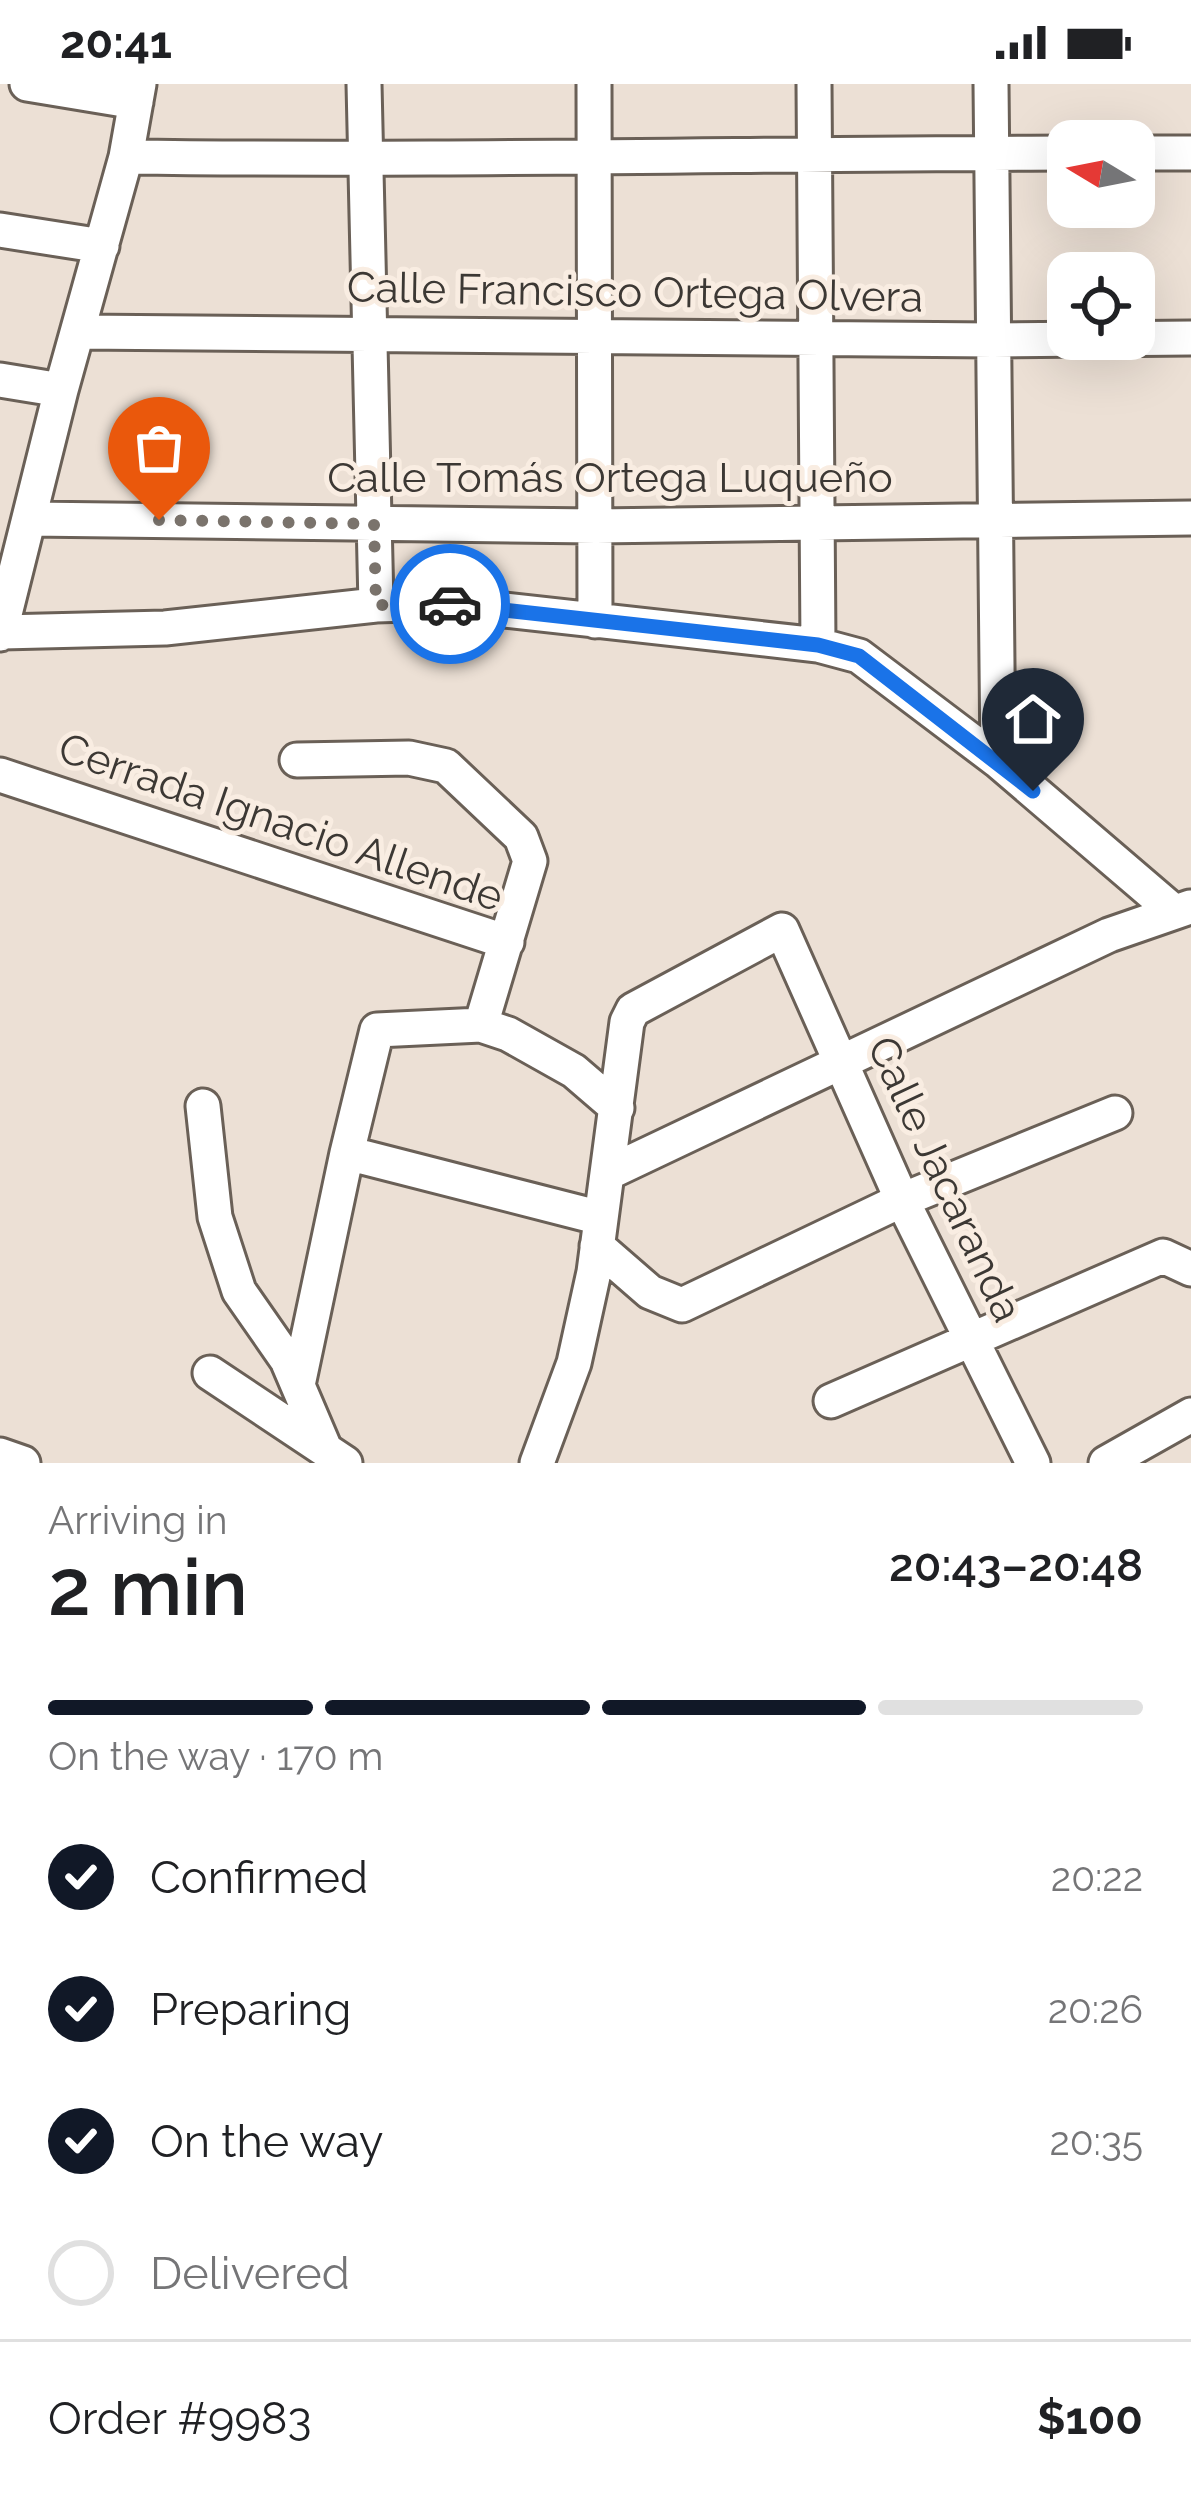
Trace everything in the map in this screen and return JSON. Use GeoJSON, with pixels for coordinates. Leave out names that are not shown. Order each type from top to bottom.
{"type":"FeatureCollection","features":[{"type":"Feature","properties":{"kind":"street"},"geometry":{"type":"LineString","coordinates":[[27,84],[137,93],[126,157],[61,390],[1,633],[165,628],[376,605],[442,603],[818,645],[859,656],[1181,909]]}},
{"type":"Feature","properties":{"kind":"street"},"geometry":{"type":"LineString","coordinates":[[364,84],[376,605]]}},
{"type":"Feature","properties":{"kind":"street"},"geometry":{"type":"LineString","coordinates":[[594,84],[596,621]]}},
{"type":"Feature","properties":{"kind":"street"},"geometry":{"type":"LineString","coordinates":[[814,84],[818,645]]}},
{"type":"Feature","properties":{"kind":"street"},"geometry":{"type":"LineString","coordinates":[[991,84],[998,761]]}},
{"type":"Feature","properties":{"kind":"street"},"geometry":{"type":"LineString","coordinates":[[126,157],[365,160],[596,154],[1047,153]]}},
{"type":"Feature","properties":{"kind":"street"},"geometry":{"type":"LineString","coordinates":[[1155,153],[1191,153]]}},
{"type":"Feature","properties":{"kind":"street"},"geometry":{"type":"LineString","coordinates":[[0,230],[102,246]]}},
{"type":"Feature","properties":{"kind":"street","name":"Calle Francisco Ortega Olvera"},"geometry":{"type":"LineString","coordinates":[[79,332],[1191,338]]}},
{"type":"Feature","properties":{"kind":"street"},"geometry":{"type":"LineString","coordinates":[[0,380],[61,390]]}},
{"type":"Feature","properties":{"kind":"street","name":"Calle Tomás Ortega Luqueño"},"geometry":{"type":"LineString","coordinates":[[30,519],[596,526],[1191,518]]}},
{"type":"Feature","properties":{"kind":"street"},"geometry":{"type":"LineString","coordinates":[[297,760],[409,758],[446,766],[521,837],[530,861],[507,942]]}},
{"type":"Feature","properties":{"kind":"street","name":"Cerrada Ignacio Allende"},"geometry":{"type":"LineString","coordinates":[[0,775],[507,942],[481,1025]]}},
{"type":"Feature","properties":{"kind":"street"},"geometry":{"type":"LineString","coordinates":[[608,1173],[1109,935],[1181,909]]}},
{"type":"Feature","properties":{"kind":"street","name":"Calle Jacaranda"},"geometry":{"type":"LineString","coordinates":[[617,1108],[633,1010],[782,930],[902,1200],[1033,1463]]}},
{"type":"Feature","properties":{"kind":"street"},"geometry":{"type":"LineString","coordinates":[[298,1385],[377,1030],[481,1025],[508,1034],[574,1071],[617,1108],[574,1363],[537,1463]]}},
{"type":"Feature","properties":{"kind":"street"},"geometry":{"type":"LineString","coordinates":[[202,1106],[215,1217],[239,1291],[287,1360],[335,1456]]}},
{"type":"Feature","properties":{"kind":"street"},"geometry":{"type":"LineString","coordinates":[[347,1153],[599,1232],[650,1292],[682,1305],[902,1200],[1115,1113]]}},
{"type":"Feature","properties":{"kind":"street"},"geometry":{"type":"LineString","coordinates":[[831,1401],[969,1340],[1177,1263]]}},
{"type":"Feature","properties":{"kind":"street"},"geometry":{"type":"LineString","coordinates":[[210,1373],[335,1456]]}},
{"type":"Feature","properties":{"kind":"street"},"geometry":{"type":"LineString","coordinates":[[1106,1463],[1191,1415]]}},
{"type":"Feature","properties":{"kind":"street"},"geometry":{"type":"LineString","coordinates":[[0,1455],[23,1463]]}},
{"type":"Feature","properties":{"kind":"way so far"},"geometry":{"type":"LineString","coordinates":[[159,520],[374,524],[376,605],[450,604]]}},
{"type":"Feature","properties":{"kind":"route"},"geometry":{"type":"LineString","coordinates":[[450,604],[818,645],[859,656],[1033,791]]}}]}
